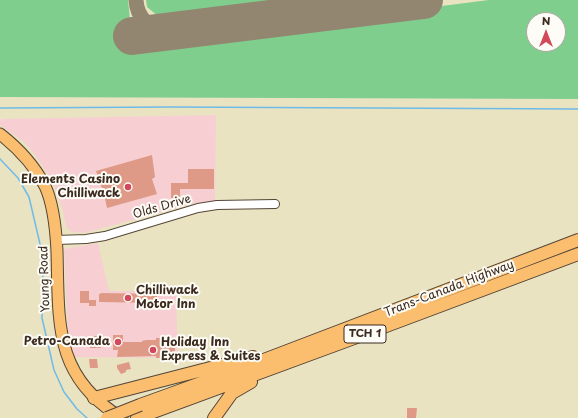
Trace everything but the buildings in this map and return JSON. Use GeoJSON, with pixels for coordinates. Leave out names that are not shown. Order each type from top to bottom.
{"type":"FeatureCollection","features":[{"type":"Feature","properties":{"kind":"highway","name":"Trans-Canada Highway"},"geometry":{"type":"LineString","coordinates":[[107,418],[578,240]]}},
{"type":"Feature","properties":{"kind":"highway","name":"Trans-Canada Highway"},"geometry":{"type":"LineString","coordinates":[[137,418],[578,254]]}},
{"type":"Feature","properties":{"kind":"highway"},"geometry":{"type":"LineString","coordinates":[[94,398],[274,351],[350,326]]}},
{"type":"Feature","properties":{"kind":"highway"},"geometry":{"type":"LineString","coordinates":[[214,418],[232,393],[254,380],[354,338]]}},
{"type":"Feature","properties":{"kind":"main road","name":"Young Road"},"geometry":{"type":"LineString","coordinates":[[0,134],[14,144],[28,160],[45,187],[54,214],[59,319],[64,347],[74,373],[94,398],[122,418]]}},
{"type":"Feature","properties":{"kind":"street","name":"Olds Drive"},"geometry":{"type":"LineString","coordinates":[[56,240],[86,239],[105,236],[198,208],[217,205],[275,204]]}},
{"type":"Feature","properties":{"kind":"shaded area"},"geometry":{"type":"Polygon","coordinates":[[[216,115],[215,201],[196,203],[84,233],[72,232],[66,227],[63,211],[53,183],[35,155],[24,142],[0,125],[0,121],[2,119],[216,115]]]}},
{"type":"Feature","properties":{"kind":"shaded area"},"geometry":{"type":"Polygon","coordinates":[[[98,243],[109,291],[176,291],[178,358],[75,357],[68,331],[64,249],[98,243]]]}},
{"type":"Feature","properties":{"kind":"green space"},"geometry":{"type":"Polygon","coordinates":[[[0,0],[128,0],[133,45],[489,0],[578,0],[578,99],[0,97],[0,0]]]}},
{"type":"Feature","properties":{"kind":"green space"},"geometry":{"type":"Polygon","coordinates":[[[146,0],[297,0],[293,5],[165,22],[147,7],[146,0]]]}},
{"type":"Feature","properties":{"kind":"waterway"},"geometry":{"type":"LineString","coordinates":[[0,108],[170,107],[578,109]]}},
{"type":"Feature","properties":{"kind":"waterway"},"geometry":{"type":"LineString","coordinates":[[0,159],[18,178],[29,197],[40,244],[43,268],[42,318],[54,370],[64,392],[77,409],[87,418]]}},
{"type":"Feature","properties":{"kind":"taxiway"},"geometry":{"type":"LineString","coordinates":[[136,0],[141,17],[149,25],[166,32]]}},
{"type":"Feature","properties":{"kind":"taxiway"},"geometry":{"type":"LineString","coordinates":[[300,15],[306,12],[314,0]]}},
{"type":"Feature","properties":{"kind":"taxiway"},"geometry":{"type":"LineString","coordinates":[[321,0],[329,8],[340,10]]}},
{"type":"Feature","properties":{"kind":"taxiway"},"geometry":{"type":"LineString","coordinates":[[383,5],[393,0]]}},
{"type":"Feature","properties":{"kind":"runway"},"geometry":{"type":"LineString","coordinates":[[132,36],[424,0]]}},
{"type":"Feature","properties":{"kind":"place","name":"Elements Casino Chilliwack"},"geometry":{"type":"Point","coordinates":[128,187]}},
{"type":"Feature","properties":{"kind":"place","name":"Chilliwack Motor Inn"},"geometry":{"type":"Point","coordinates":[128,298]}},
{"type":"Feature","properties":{"kind":"place","name":"Petro-Canada"},"geometry":{"type":"Point","coordinates":[118,342]}},
{"type":"Feature","properties":{"kind":"place","name":"Holiday Inn Express & Suites"},"geometry":{"type":"Point","coordinates":[153,350]}}]}
